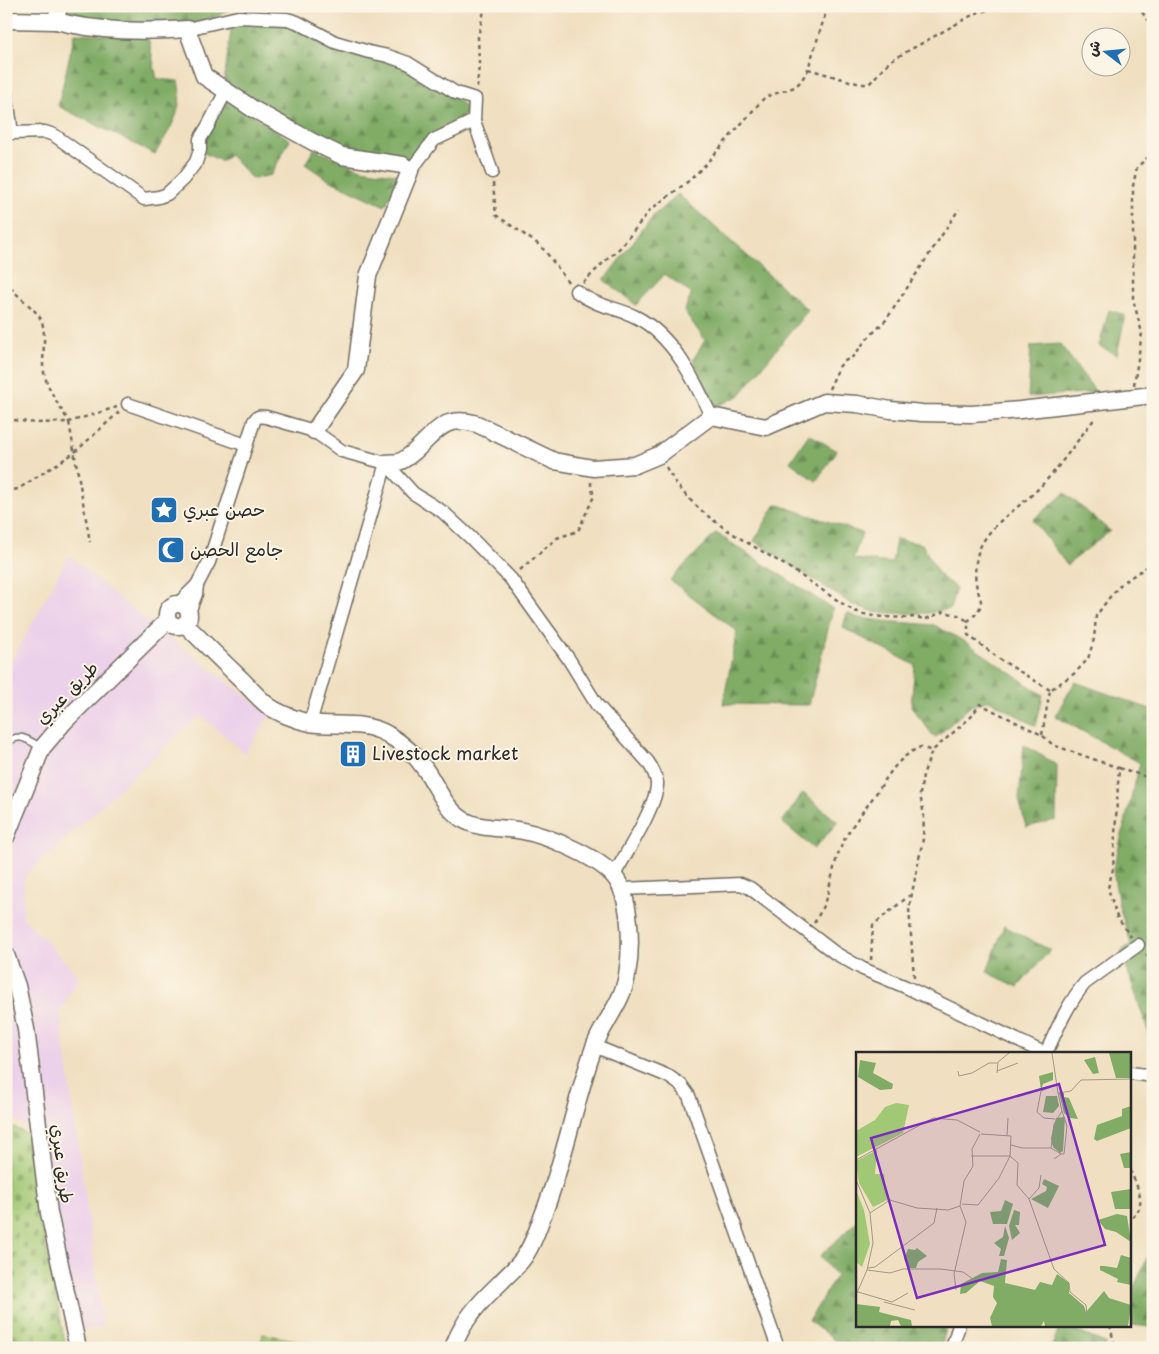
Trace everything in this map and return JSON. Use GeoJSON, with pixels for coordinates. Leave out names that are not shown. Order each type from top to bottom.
{"type":"FeatureCollection","features":[{"type":"Feature","properties":{"kind":"street"},"geometry":{"type":"LineString","coordinates":[[6,20],[57,14],[80,27],[126,31],[187,29],[238,17],[292,20],[335,42],[408,63],[456,94],[475,100],[474,121],[492,172]]}},
{"type":"Feature","properties":{"kind":"street"},"geometry":{"type":"LineString","coordinates":[[187,29],[204,76],[253,109],[342,156],[403,165],[410,171]]}},
{"type":"Feature","properties":{"kind":"street"},"geometry":{"type":"LineString","coordinates":[[6,91],[12,133],[44,132],[54,135],[144,198],[148,198],[167,194],[183,179],[196,162],[200,150],[200,139],[226,91]]}},
{"type":"Feature","properties":{"kind":"street"},"geometry":{"type":"LineString","coordinates":[[314,431],[356,370],[368,276],[410,171],[434,140],[474,121]]}},
{"type":"Feature","properties":{"kind":"street"},"geometry":{"type":"LineString","coordinates":[[576,291],[594,303],[637,318],[657,333],[682,362],[702,394],[712,416]]}},
{"type":"Feature","properties":{"kind":"street"},"geometry":{"type":"LineString","coordinates":[[1043,1052],[915,991],[870,972],[835,953],[750,888],[741,884],[618,882],[595,861],[546,838],[523,831],[480,825],[463,819],[447,805],[425,768],[412,752],[385,732],[356,724],[310,723],[289,716],[267,705],[184,613],[214,549],[254,421],[260,416],[314,431],[342,451],[386,462],[400,462],[412,454],[448,422],[465,420],[478,424],[554,461],[593,468],[635,465],[659,455],[712,416],[766,427],[824,402],[857,404],[891,410],[949,414],[1020,410],[1153,395]]}},
{"type":"Feature","properties":{"kind":"street"},"geometry":{"type":"LineString","coordinates":[[128,404],[246,445]]}},
{"type":"Feature","properties":{"kind":"street"},"geometry":{"type":"LineString","coordinates":[[386,462],[413,493],[442,512],[471,538],[511,579],[568,658],[597,705],[648,762],[654,774],[657,789],[618,882],[629,933],[627,977],[622,996],[594,1046],[555,1184],[531,1246],[518,1265],[469,1315],[453,1348]]}},
{"type":"Feature","properties":{"kind":"street"},"geometry":{"type":"LineString","coordinates":[[310,723],[386,462]]}},
{"type":"Feature","properties":{"kind":"street","name":"طريق عبري"},"geometry":{"type":"LineString","coordinates":[[6,837],[42,748],[64,722],[168,620],[168,611],[174,605],[184,613]]}},
{"type":"Feature","properties":{"kind":"street"},"geometry":{"type":"LineString","coordinates":[[1046,1052],[1068,1008],[1085,983],[1138,945]]}},
{"type":"Feature","properties":{"kind":"street","name":"طريق عبري"},"geometry":{"type":"LineString","coordinates":[[6,955],[17,986],[26,1029],[49,1213],[78,1348]]}},
{"type":"Feature","properties":{"kind":"street"},"geometry":{"type":"LineString","coordinates":[[594,1046],[668,1076],[681,1085],[689,1096],[778,1348]]}},
{"type":"Feature","properties":{"kind":"street"},"geometry":{"type":"LineString","coordinates":[[1132,1073],[1153,1076]]}},
{"type":"Feature","properties":{"kind":"street"},"geometry":{"type":"LineString","coordinates":[[952,1348],[959,1326]]}},
{"type":"Feature","properties":{"kind":"lane"},"geometry":{"type":"LineString","coordinates":[[6,744],[12,738],[20,737],[42,748]]}},
{"type":"Feature","properties":{"kind":"path"},"geometry":{"type":"LineString","coordinates":[[475,100],[479,64],[478,37],[485,6]]}},
{"type":"Feature","properties":{"kind":"path"},"geometry":{"type":"LineString","coordinates":[[492,172],[496,215],[538,244],[576,291],[603,263],[622,247],[650,210],[690,180],[704,166],[765,97],[795,87],[804,78],[828,6]]}},
{"type":"Feature","properties":{"kind":"path"},"geometry":{"type":"LineString","coordinates":[[808,69],[860,84],[869,84],[890,61],[976,14],[1004,6]]}},
{"type":"Feature","properties":{"kind":"path"},"geometry":{"type":"LineString","coordinates":[[1137,6],[1153,26]]}},
{"type":"Feature","properties":{"kind":"path"},"geometry":{"type":"LineString","coordinates":[[1133,397],[1142,333],[1133,299],[1133,186],[1137,167],[1153,153]]}},
{"type":"Feature","properties":{"kind":"path"},"geometry":{"type":"LineString","coordinates":[[824,402],[839,367],[847,358],[854,356],[865,341],[886,320],[959,209]]}},
{"type":"Feature","properties":{"kind":"path"},"geometry":{"type":"LineString","coordinates":[[6,281],[11,290],[42,321],[44,372],[50,388],[69,422],[90,542]]}},
{"type":"Feature","properties":{"kind":"path"},"geometry":{"type":"LineString","coordinates":[[1050,690],[1001,660],[968,635],[968,621],[978,611],[981,603],[976,582],[978,552],[984,539],[995,526],[1041,486],[1096,417],[1112,400]]}},
{"type":"Feature","properties":{"kind":"path"},"geometry":{"type":"LineString","coordinates":[[6,420],[69,422],[128,404]]}},
{"type":"Feature","properties":{"kind":"path"},"geometry":{"type":"LineString","coordinates":[[6,491],[18,489],[74,453],[128,404]]}},
{"type":"Feature","properties":{"kind":"path"},"geometry":{"type":"LineString","coordinates":[[659,455],[674,481],[689,500],[706,516],[855,611],[870,615],[926,619],[943,612],[968,621]]}},
{"type":"Feature","properties":{"kind":"path"},"geometry":{"type":"LineString","coordinates":[[511,579],[557,538],[578,531],[594,496],[591,486],[593,468]]}},
{"type":"Feature","properties":{"kind":"path"},"geometry":{"type":"LineString","coordinates":[[1042,736],[1050,690],[1075,673],[1088,659],[1094,639],[1096,616],[1122,583],[1153,563]]}},
{"type":"Feature","properties":{"kind":"path"},"geometry":{"type":"LineString","coordinates":[[915,991],[909,908],[924,838],[924,815],[920,796],[923,775],[932,751],[971,717],[980,704],[1042,736],[1053,745],[1153,779]]}},
{"type":"Feature","properties":{"kind":"path"},"geometry":{"type":"LineString","coordinates":[[809,933],[821,910],[841,847],[854,824],[896,763],[909,752],[920,747],[932,751]]}},
{"type":"Feature","properties":{"kind":"path"},"geometry":{"type":"LineString","coordinates":[[1119,768],[1113,869],[1108,888],[1117,917],[1138,945]]}},
{"type":"Feature","properties":{"kind":"path"},"geometry":{"type":"LineString","coordinates":[[870,972],[874,926],[911,894]]}},
{"type":"Feature","properties":{"kind":"path"},"geometry":{"type":"LineString","coordinates":[[1132,1174],[1140,1192],[1140,1201],[1138,1212],[1132,1216]]}},
{"type":"Feature","properties":{"kind":"path"},"geometry":{"type":"LineString","coordinates":[[1110,1326],[1115,1348]]}},
{"type":"Feature","properties":{"kind":"shaded area"},"geometry":{"type":"Polygon","coordinates":[[[69,555],[123,602],[270,715],[245,753],[200,715],[24,877],[23,917],[79,977],[60,1012],[103,1327],[69,1332],[28,1128],[6,1115],[6,672],[69,555]]]}},
{"type":"Feature","properties":{"kind":"green space"},"geometry":{"type":"Polygon","coordinates":[[[64,6],[233,6],[218,16],[198,22],[175,25],[151,25],[62,17],[64,6]]]}},
{"type":"Feature","properties":{"kind":"green space"},"geometry":{"type":"Polygon","coordinates":[[[232,22],[289,25],[405,67],[456,99],[465,107],[466,113],[448,131],[410,160],[347,152],[276,117],[224,82],[232,22]]]}},
{"type":"Feature","properties":{"kind":"green space"},"geometry":{"type":"Polygon","coordinates":[[[75,33],[148,37],[157,79],[178,81],[180,92],[177,111],[170,128],[155,154],[58,106],[75,33]]]}},
{"type":"Feature","properties":{"kind":"green space"},"geometry":{"type":"Polygon","coordinates":[[[227,98],[290,140],[271,175],[252,179],[230,155],[221,161],[202,152],[205,140],[227,98]]]}},
{"type":"Feature","properties":{"kind":"green space"},"geometry":{"type":"Polygon","coordinates":[[[314,149],[361,169],[401,175],[385,206],[327,179],[305,164],[314,149]]]}},
{"type":"Feature","properties":{"kind":"green space"},"geometry":{"type":"Polygon","coordinates":[[[678,194],[808,310],[739,396],[715,407],[693,360],[705,340],[684,311],[692,294],[665,274],[636,305],[604,280],[652,217],[678,194]]]}},
{"type":"Feature","properties":{"kind":"green space"},"geometry":{"type":"Polygon","coordinates":[[[1109,310],[1125,315],[1117,355],[1099,346],[1109,310]]]}},
{"type":"Feature","properties":{"kind":"green space"},"geometry":{"type":"Polygon","coordinates":[[[1060,344],[1096,392],[1028,397],[1031,346],[1060,344]]]}},
{"type":"Feature","properties":{"kind":"green space"},"geometry":{"type":"Polygon","coordinates":[[[809,434],[837,451],[816,481],[790,462],[809,434]]]}},
{"type":"Feature","properties":{"kind":"green space"},"geometry":{"type":"Polygon","coordinates":[[[1065,493],[1110,531],[1067,565],[1033,520],[1065,493]]]}},
{"type":"Feature","properties":{"kind":"green space"},"geometry":{"type":"Polygon","coordinates":[[[776,504],[862,533],[853,559],[892,563],[896,539],[922,544],[939,575],[956,588],[950,609],[927,613],[896,613],[875,612],[853,605],[754,541],[776,504]]]}},
{"type":"Feature","properties":{"kind":"green space"},"geometry":{"type":"Polygon","coordinates":[[[716,533],[833,609],[809,705],[723,704],[737,631],[670,580],[716,533]]]}},
{"type":"Feature","properties":{"kind":"green space"},"geometry":{"type":"Polygon","coordinates":[[[847,613],[859,618],[934,625],[964,641],[1043,695],[1036,726],[989,700],[971,706],[935,738],[911,706],[915,665],[843,628],[847,613]]]}},
{"type":"Feature","properties":{"kind":"green space"},"geometry":{"type":"Polygon","coordinates":[[[1075,682],[1153,710],[1153,1036],[1149,1034],[1121,951],[1131,944],[1119,906],[1113,870],[1140,763],[1055,716],[1075,682]]]}},
{"type":"Feature","properties":{"kind":"green space"},"geometry":{"type":"Polygon","coordinates":[[[1024,745],[1057,765],[1056,820],[1026,827],[1019,799],[1024,745]]]}},
{"type":"Feature","properties":{"kind":"green space"},"geometry":{"type":"Polygon","coordinates":[[[803,793],[838,822],[814,849],[782,822],[803,793]]]}},
{"type":"Feature","properties":{"kind":"green space"},"geometry":{"type":"Polygon","coordinates":[[[1004,926],[1050,950],[1018,987],[987,972],[1004,926]]]}},
{"type":"Feature","properties":{"kind":"green space"},"geometry":{"type":"Polygon","coordinates":[[[6,1123],[29,1135],[45,1243],[66,1348],[6,1348],[6,1123]]]}},
{"type":"Feature","properties":{"kind":"green space"},"geometry":{"type":"Polygon","coordinates":[[[856,1222],[856,1326],[947,1326],[941,1348],[845,1348],[809,1321],[836,1276],[820,1256],[856,1222]]]}},
{"type":"Feature","properties":{"kind":"green space"},"geometry":{"type":"Polygon","coordinates":[[[1153,1245],[1153,1327],[1132,1325],[1132,1292],[1153,1245]]]}},
{"type":"Feature","properties":{"kind":"green space"},"geometry":{"type":"Polygon","coordinates":[[[1061,1326],[1105,1343],[1105,1348],[1051,1348],[1061,1326]]]}},
{"type":"Feature","properties":{"kind":"green space"},"geometry":{"type":"Polygon","coordinates":[[[263,1334],[339,1348],[260,1348],[263,1334]]]}},
{"type":"Feature","properties":{"kind":"place","name":"حصن عبري"},"geometry":{"type":"Point","coordinates":[164,510]}},
{"type":"Feature","properties":{"kind":"place","name":"جامع الحصن"},"geometry":{"type":"Point","coordinates":[171,550]}},
{"type":"Feature","properties":{"kind":"place","name":"Livestock market"},"geometry":{"type":"Point","coordinates":[353,754]}}]}
